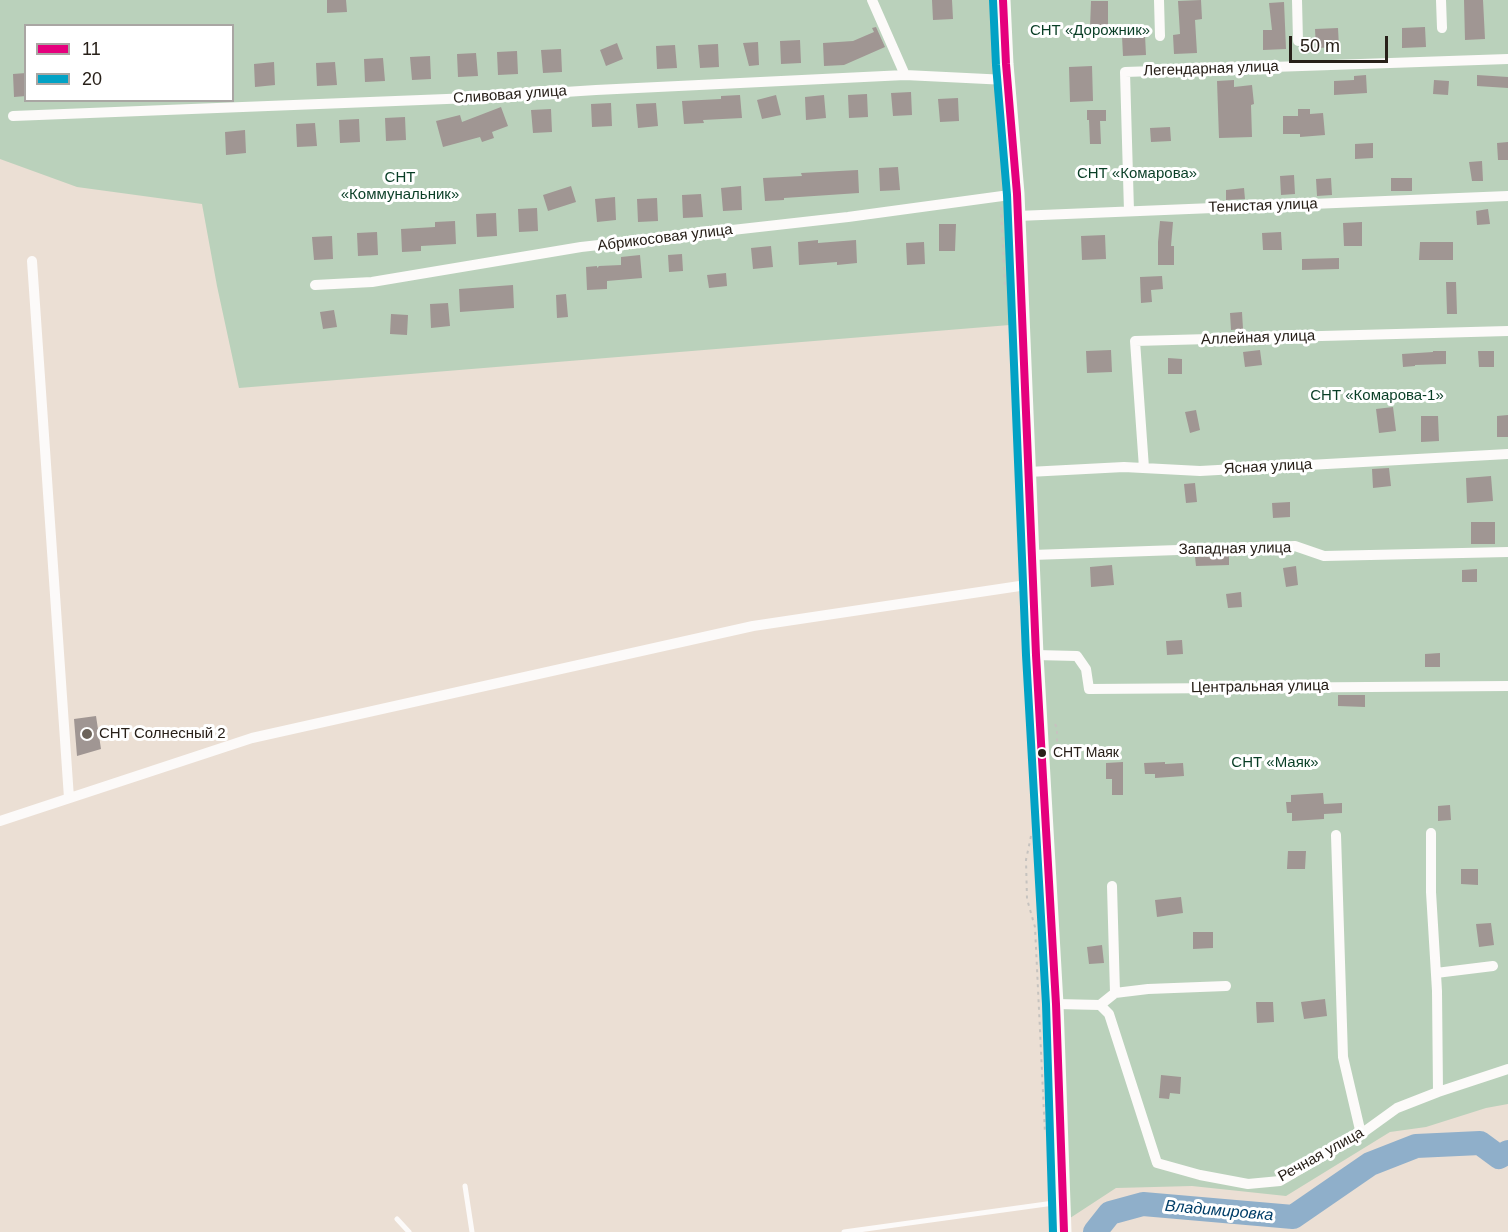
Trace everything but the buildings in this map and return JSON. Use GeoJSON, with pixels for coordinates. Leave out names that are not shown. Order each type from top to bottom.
{"type":"FeatureCollection","features":[{"type":"Feature","properties":{"kind":"street"},"geometry":{"type":"LineString","coordinates":[[872,0],[905,75]]}},
{"type":"Feature","properties":{"kind":"street"},"geometry":{"type":"LineString","coordinates":[[1003,0],[1017,194],[1036,655],[1056,1004],[1064,1232]]}},
{"type":"Feature","properties":{"kind":"street"},"geometry":{"type":"LineString","coordinates":[[1159,0],[1160,36]]}},
{"type":"Feature","properties":{"kind":"street"},"geometry":{"type":"LineString","coordinates":[[1297,0],[1298,41]]}},
{"type":"Feature","properties":{"kind":"street"},"geometry":{"type":"LineString","coordinates":[[1441,0],[1442,28]]}},
{"type":"Feature","properties":{"kind":"street","name":"Легендарная улица"},"geometry":{"type":"LineString","coordinates":[[1128,211],[1125,72],[1508,59]]}},
{"type":"Feature","properties":{"kind":"street","name":"Сливовая улица"},"geometry":{"type":"LineString","coordinates":[[14,116],[472,98],[905,75],[1007,80]]}},
{"type":"Feature","properties":{"kind":"street","name":"Абрикосовая улица"},"geometry":{"type":"LineString","coordinates":[[315,285],[372,282],[581,248],[848,217],[1017,194]]}},
{"type":"Feature","properties":{"kind":"street","name":"Тенистая улица"},"geometry":{"type":"LineString","coordinates":[[1017,216],[1508,196]]}},
{"type":"Feature","properties":{"kind":"street"},"geometry":{"type":"LineString","coordinates":[[32,261],[69,798]]}},
{"type":"Feature","properties":{"kind":"street","name":"Аллейная улица"},"geometry":{"type":"LineString","coordinates":[[1144,468],[1135,341],[1508,331]]}},
{"type":"Feature","properties":{"kind":"street","name":"Ясная улица"},"geometry":{"type":"LineString","coordinates":[[1028,472],[1124,467],[1200,471],[1508,454]]}},
{"type":"Feature","properties":{"kind":"street","name":"Западная улица"},"geometry":{"type":"LineString","coordinates":[[1032,555],[1295,546],[1324,556],[1508,552]]}},
{"type":"Feature","properties":{"kind":"street"},"geometry":{"type":"LineString","coordinates":[[0,821],[252,738],[753,626],[1033,584]]}},
{"type":"Feature","properties":{"kind":"street","name":"Центральная улица"},"geometry":{"type":"LineString","coordinates":[[1036,655],[1077,656],[1086,669],[1089,690],[1508,686]]}},
{"type":"Feature","properties":{"kind":"street"},"geometry":{"type":"LineString","coordinates":[[1431,833],[1438,1092]]}},
{"type":"Feature","properties":{"kind":"street"},"geometry":{"type":"LineString","coordinates":[[1336,835],[1343,1057],[1361,1134]]}},
{"type":"Feature","properties":{"kind":"street"},"geometry":{"type":"LineString","coordinates":[[1112,886],[1115,993]]}},
{"type":"Feature","properties":{"kind":"street"},"geometry":{"type":"LineString","coordinates":[[1436,973],[1493,966]]}},
{"type":"Feature","properties":{"kind":"street"},"geometry":{"type":"LineString","coordinates":[[1056,1004],[1100,1005],[1115,993],[1148,989],[1226,986]]}},
{"type":"Feature","properties":{"kind":"street","name":"Речная улица"},"geometry":{"type":"LineString","coordinates":[[1100,1005],[1109,1014],[1157,1163],[1200,1175],[1248,1184],[1280,1180],[1361,1134],[1397,1108],[1508,1069]]}},
{"type":"Feature","properties":{"kind":"lane"},"geometry":{"type":"LineString","coordinates":[[465,1186],[472,1232]]}},
{"type":"Feature","properties":{"kind":"lane"},"geometry":{"type":"LineString","coordinates":[[844,1232],[1063,1202]]}},
{"type":"Feature","properties":{"kind":"lane"},"geometry":{"type":"LineString","coordinates":[[397,1219],[410,1232]]}},
{"type":"Feature","properties":{"kind":"green space"},"geometry":{"type":"Polygon","coordinates":[[[0,0],[1508,0],[1508,1104],[1486,1108],[1426,1127],[1390,1132],[1286,1196],[1192,1186],[1116,1188],[1064,1222],[1022,324],[239,388],[202,204],[77,187],[0,159],[0,0]]]}},
{"type":"Feature","properties":{"kind":"waterway","name":"Владимировка"},"geometry":{"type":"LineString","coordinates":[[1095,1232],[1110,1213],[1143,1204],[1293,1217],[1370,1164],[1416,1146],[1480,1143],[1499,1157],[1508,1152]]}},
{"type":"Feature","properties":{"kind":"transit line","name":"20"},"geometry":{"type":"LineString","coordinates":[[993,0],[1007,195],[1026,655],[1046,1004],[1053,1232]]}},
{"type":"Feature","properties":{"kind":"transit line","name":"11"},"geometry":{"type":"LineString","coordinates":[[1003,0],[1017,194],[1036,655],[1056,1004],[1064,1232]]}},
{"type":"Feature","properties":{"kind":"place","name":"СНТ Солнесный 2"},"geometry":{"type":"Point","coordinates":[87,734]}},
{"type":"Feature","properties":{"kind":"place","name":"СНТ Маяк"},"geometry":{"type":"Point","coordinates":[1042,753]}},
{"type":"Feature","properties":{"kind":"park label","name":"СНТ «Дорожник»"},"geometry":{"type":"Point","coordinates":[1090,31]}},
{"type":"Feature","properties":{"kind":"park label","name":"СНТ «Комарова»"},"geometry":{"type":"Point","coordinates":[1137,174]}},
{"type":"Feature","properties":{"kind":"park label","name":"СНТ «Коммунальник»"},"geometry":{"type":"Point","coordinates":[400,186]}},
{"type":"Feature","properties":{"kind":"park label","name":"СНТ «Комарова-1»"},"geometry":{"type":"Point","coordinates":[1377,396]}},
{"type":"Feature","properties":{"kind":"park label","name":"СНТ «Маяк»"},"geometry":{"type":"Point","coordinates":[1275,763]}}]}
